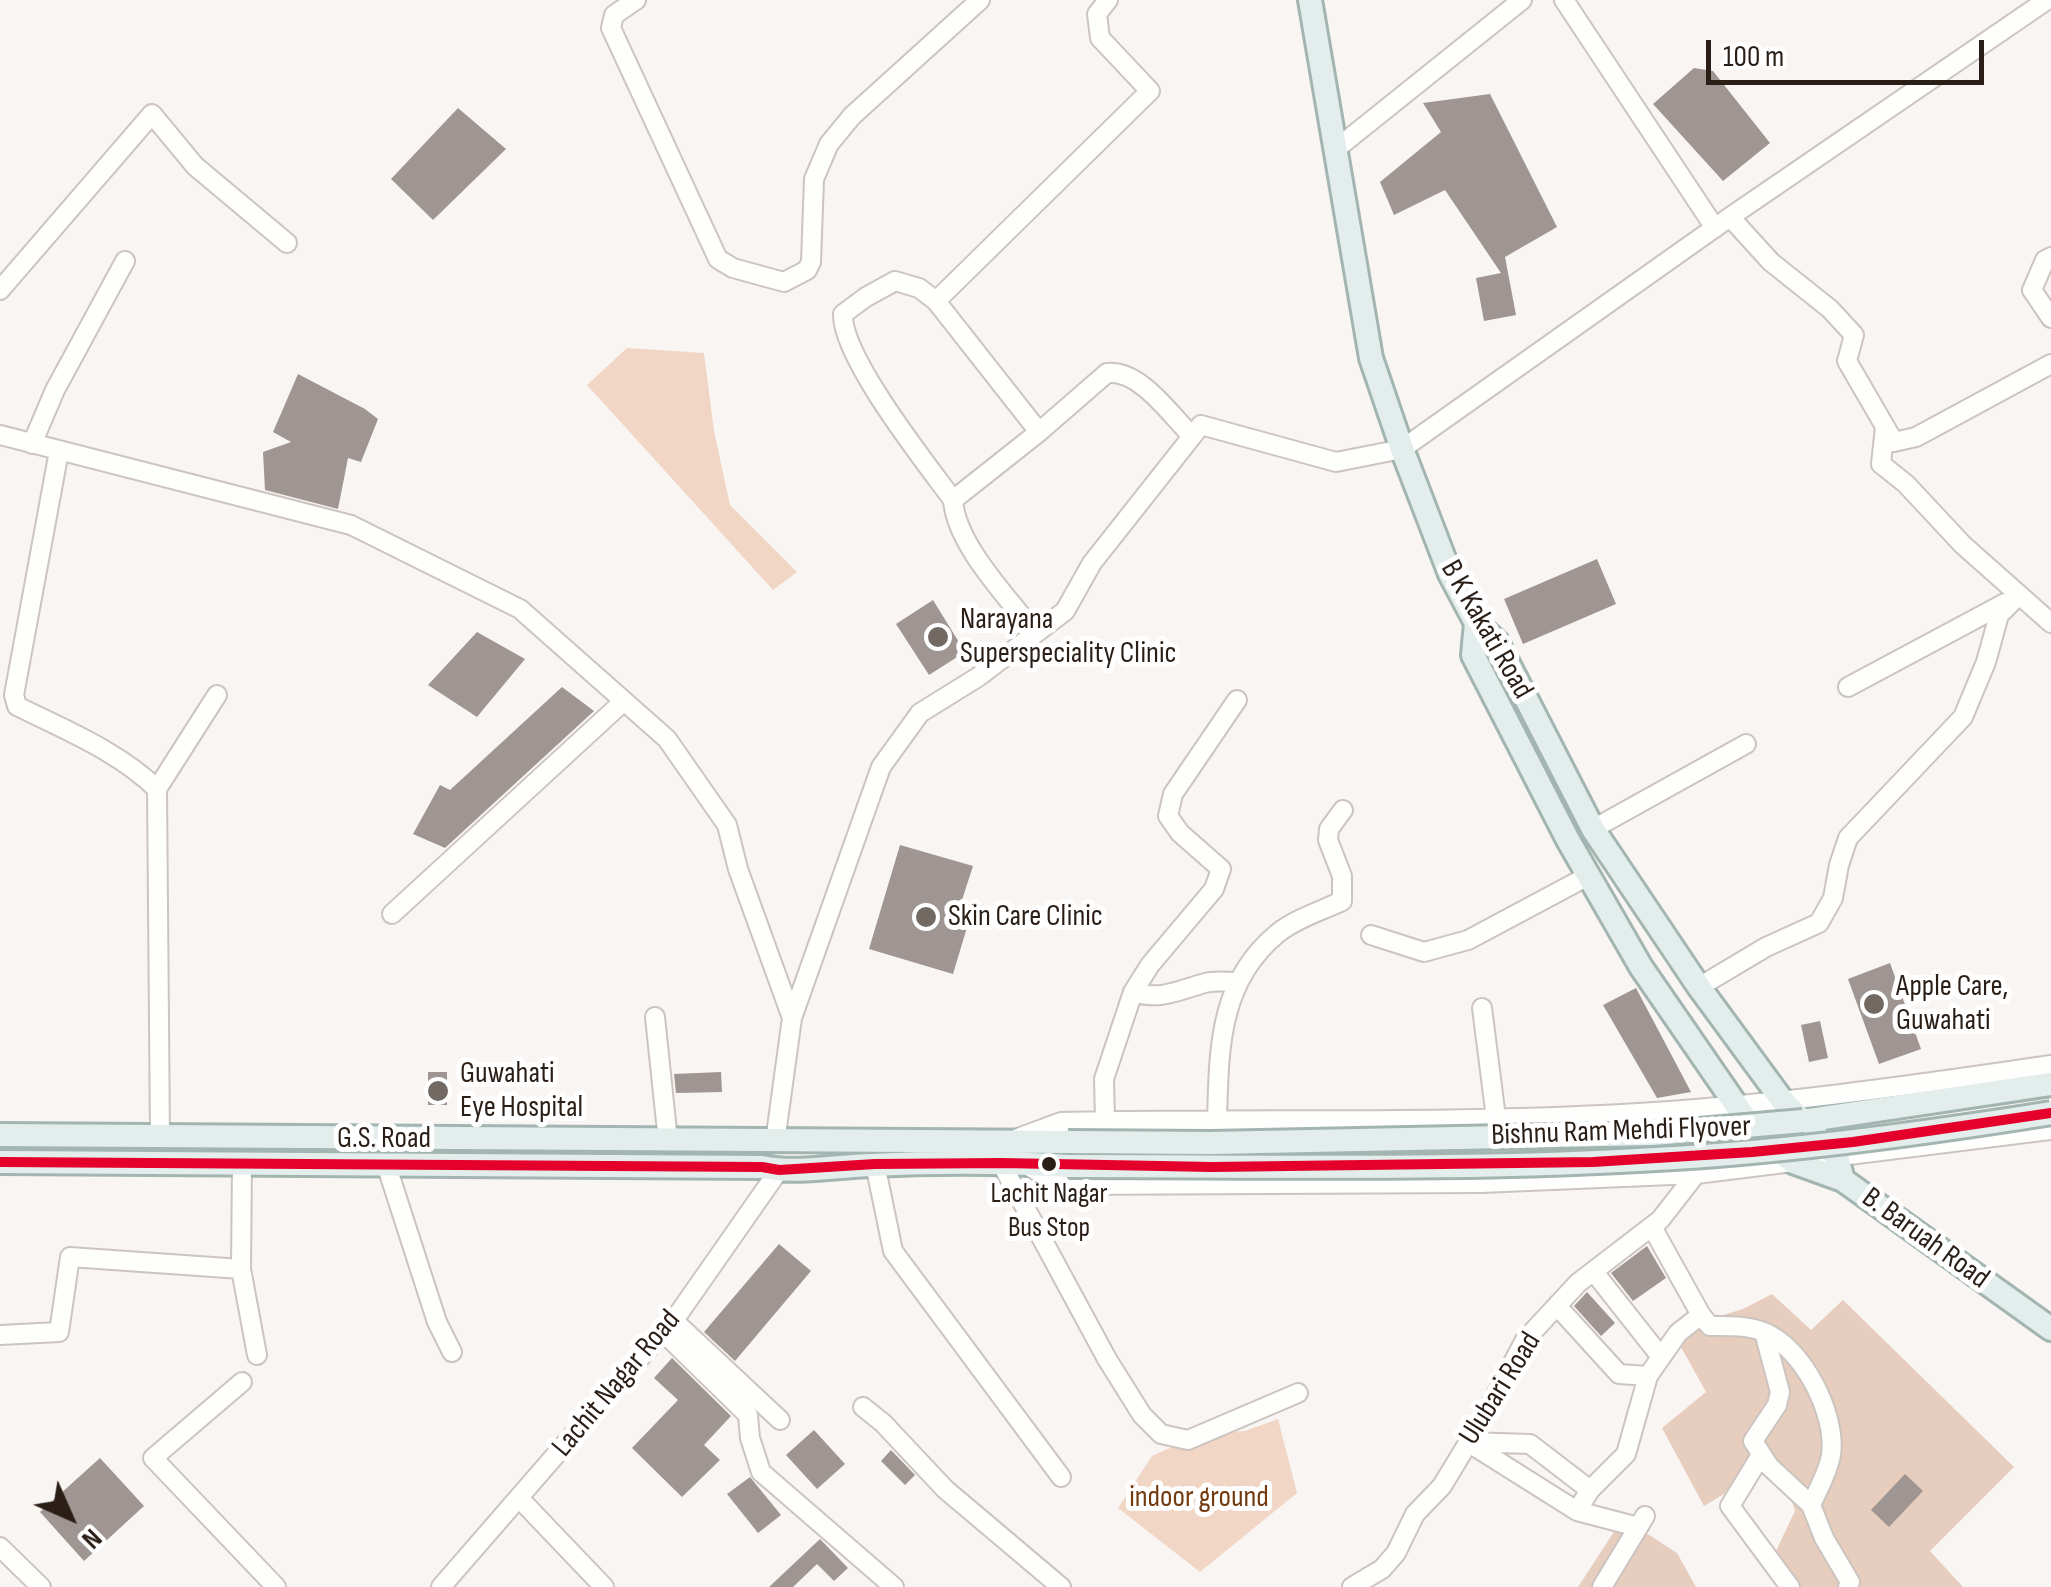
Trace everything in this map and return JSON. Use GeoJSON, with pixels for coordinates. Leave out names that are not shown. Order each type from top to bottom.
{"type":"FeatureCollection","features":[{"type":"Feature","properties":{"kind":"main road","name":"B K Kakati Road"},"geometry":{"type":"LineString","coordinates":[[1310,0],[1371,358],[1450,574],[1476,623],[1497,642],[1593,829],[1699,987],[1782,1100],[1836,1157],[1842,1180]]}},
{"type":"Feature","properties":{"kind":"main road","name":"B. Baruah Road"},"geometry":{"type":"LineString","coordinates":[[1476,623],[1473,655],[1588,876],[1641,967],[1732,1104],[1754,1131],[1793,1162],[1842,1180],[2051,1329]]}},
{"type":"Feature","properties":{"kind":"main road","name":"Bishnu Ram Mehdi Flyover"},"geometry":{"type":"LineString","coordinates":[[1011,1156],[1068,1142],[1653,1134],[1814,1120],[2051,1084]]}},
{"type":"Feature","properties":{"kind":"main road","name":"Bishnu Ram Mehdi Flyover"},"geometry":{"type":"LineString","coordinates":[[1011,1156],[1067,1166],[1492,1164],[1673,1158],[1853,1142],[2051,1113]]}},
{"type":"Feature","properties":{"kind":"main road","name":"G.S. Road"},"geometry":{"type":"LineString","coordinates":[[0,1135],[775,1142],[1011,1156]]}},
{"type":"Feature","properties":{"kind":"main road","name":"G.S. Road"},"geometry":{"type":"LineString","coordinates":[[0,1162],[779,1170],[1011,1156]]}},
{"type":"Feature","properties":{"kind":"street"},"geometry":{"type":"LineString","coordinates":[[636,0],[614,15],[610,28],[718,259],[733,268],[784,282],[798,276],[811,262],[814,179],[829,144],[852,116],[980,0]]}},
{"type":"Feature","properties":{"kind":"street"},"geometry":{"type":"LineString","coordinates":[[936,301],[1150,91],[1100,38],[1098,14],[1108,0]]}},
{"type":"Feature","properties":{"kind":"street"},"geometry":{"type":"LineString","coordinates":[[1336,148],[1522,0]]}},
{"type":"Feature","properties":{"kind":"street"},"geometry":{"type":"LineString","coordinates":[[1564,0],[1723,223],[1830,309],[1854,336],[1847,360],[1894,442],[1916,438],[2051,364]]}},
{"type":"Feature","properties":{"kind":"street"},"geometry":{"type":"LineString","coordinates":[[775,1142],[792,1018],[881,767],[920,713],[978,677],[1064,611],[1092,563],[1201,425],[1336,462],[1402,449],[2045,0]]}},
{"type":"Feature","properties":{"kind":"street"},"geometry":{"type":"LineString","coordinates":[[0,290],[152,114],[195,166],[287,244]]}},
{"type":"Feature","properties":{"kind":"street"},"geometry":{"type":"LineString","coordinates":[[2051,257],[2045,260],[2032,290],[2051,318]]}},
{"type":"Feature","properties":{"kind":"street"},"geometry":{"type":"LineString","coordinates":[[32,444],[55,390],[125,261]]}},
{"type":"Feature","properties":{"kind":"street"},"geometry":{"type":"LineString","coordinates":[[1034,632],[965,540],[954,514],[953,500],[857,358],[842,327],[843,314],[895,282],[919,288],[936,301],[1038,432]]}},
{"type":"Feature","properties":{"kind":"street"},"geometry":{"type":"LineString","coordinates":[[953,500],[1106,374],[1119,372],[1134,378],[1191,435]]}},
{"type":"Feature","properties":{"kind":"street"},"geometry":{"type":"LineString","coordinates":[[1886,427],[1880,464],[1906,484],[1963,545],[2051,624]]}},
{"type":"Feature","properties":{"kind":"street"},"geometry":{"type":"LineString","coordinates":[[0,436],[351,525],[520,609],[667,739],[727,824],[738,869],[792,1018]]}},
{"type":"Feature","properties":{"kind":"street"},"geometry":{"type":"LineString","coordinates":[[60,450],[15,700],[17,706],[141,773],[156,788]]}},
{"type":"Feature","properties":{"kind":"street"},"geometry":{"type":"LineString","coordinates":[[1848,687],[2019,595]]}},
{"type":"Feature","properties":{"kind":"street"},"geometry":{"type":"LineString","coordinates":[[1699,987],[1766,947],[1818,923],[1834,898],[1838,865],[1848,838],[1963,716],[1986,662],[1998,615],[2019,595]]}},
{"type":"Feature","properties":{"kind":"street"},"geometry":{"type":"LineString","coordinates":[[160,1138],[156,788],[217,695]]}},
{"type":"Feature","properties":{"kind":"street"},"geometry":{"type":"LineString","coordinates":[[1105,1121],[1104,1078],[1133,992],[1214,889],[1220,869],[1180,833],[1168,816],[1173,794],[1237,700]]}},
{"type":"Feature","properties":{"kind":"street"},"geometry":{"type":"LineString","coordinates":[[392,914],[624,701]]}},
{"type":"Feature","properties":{"kind":"street"},"geometry":{"type":"LineString","coordinates":[[1593,829],[1746,744]]}},
{"type":"Feature","properties":{"kind":"street"},"geometry":{"type":"LineString","coordinates":[[1216,1120],[1224,1017],[1244,968],[1280,931],[1342,902],[1342,876],[1328,840],[1329,829],[1344,810]]}},
{"type":"Feature","properties":{"kind":"street"},"geometry":{"type":"LineString","coordinates":[[1371,935],[1424,952],[1468,940],[1588,876]]}},
{"type":"Feature","properties":{"kind":"street"},"geometry":{"type":"LineString","coordinates":[[1133,992],[1151,998],[1208,982],[1238,982]]}},
{"type":"Feature","properties":{"kind":"street"},"geometry":{"type":"LineString","coordinates":[[1482,1008],[1496,1118]]}},
{"type":"Feature","properties":{"kind":"street"},"geometry":{"type":"LineString","coordinates":[[654,1018],[668,1142]]}},
{"type":"Feature","properties":{"kind":"street"},"geometry":{"type":"LineString","coordinates":[[1011,1156],[1062,1122],[1625,1114],[1898,1087],[2051,1065]]}},
{"type":"Feature","properties":{"kind":"street","name":"Ulubari Road"},"geometry":{"type":"LineString","coordinates":[[1352,1587],[1382,1569],[1396,1553],[1414,1514],[1442,1486],[1525,1340],[1594,1272],[1652,1227],[1696,1174],[1732,1104]]}},
{"type":"Feature","properties":{"kind":"street"},"geometry":{"type":"LineString","coordinates":[[1516,1118],[1520,1182]]}},
{"type":"Feature","properties":{"kind":"street"},"geometry":{"type":"LineString","coordinates":[[1471,1119],[1475,1183]]}},
{"type":"Feature","properties":{"kind":"street"},"geometry":{"type":"LineString","coordinates":[[1011,1156],[1061,1184],[1520,1182],[1696,1174],[2051,1130]]}},
{"type":"Feature","properties":{"kind":"street"},"geometry":{"type":"LineString","coordinates":[[1011,1156],[1107,1359],[1142,1414],[1161,1434],[1188,1440],[1298,1392]]}},
{"type":"Feature","properties":{"kind":"street"},"geometry":{"type":"LineString","coordinates":[[242,1164],[241,1269],[257,1355]]}},
{"type":"Feature","properties":{"kind":"street"},"geometry":{"type":"LineString","coordinates":[[386,1164],[437,1322],[452,1352]]}},
{"type":"Feature","properties":{"kind":"street"},"geometry":{"type":"LineString","coordinates":[[875,1164],[893,1252],[1061,1477]]}},
{"type":"Feature","properties":{"kind":"street","name":"Lachit Nagar Road"},"geometry":{"type":"LineString","coordinates":[[440,1587],[668,1326],[779,1170]]}},
{"type":"Feature","properties":{"kind":"street"},"geometry":{"type":"LineString","coordinates":[[1652,1227],[1710,1326],[1743,1326],[1764,1332],[1787,1346],[1812,1378],[1828,1420],[1832,1450],[1810,1505]]}},
{"type":"Feature","properties":{"kind":"street"},"geometry":{"type":"LineString","coordinates":[[0,1335],[59,1332],[70,1257],[241,1269]]}},
{"type":"Feature","properties":{"kind":"street"},"geometry":{"type":"LineString","coordinates":[[1594,1272],[1661,1357]]}},
{"type":"Feature","properties":{"kind":"street"},"geometry":{"type":"LineString","coordinates":[[1557,1306],[1619,1374],[1648,1376]]}},
{"type":"Feature","properties":{"kind":"street"},"geometry":{"type":"LineString","coordinates":[[1577,1511],[1590,1490],[1626,1454],[1648,1376],[1678,1334],[1701,1316]]}},
{"type":"Feature","properties":{"kind":"street"},"geometry":{"type":"LineString","coordinates":[[668,1326],[780,1420]]}},
{"type":"Feature","properties":{"kind":"street"},"geometry":{"type":"LineString","coordinates":[[668,1326],[748,1415],[750,1438],[761,1472],[894,1587]]}},
{"type":"Feature","properties":{"kind":"street"},"geometry":{"type":"LineString","coordinates":[[1764,1332],[1780,1392],[1777,1405],[1752,1440],[1769,1466],[1810,1505],[1850,1582],[1848,1587]]}},
{"type":"Feature","properties":{"kind":"street"},"geometry":{"type":"LineString","coordinates":[[242,1382],[153,1458],[276,1587]]}},
{"type":"Feature","properties":{"kind":"street"},"geometry":{"type":"LineString","coordinates":[[863,1407],[945,1488],[1062,1587]]}},
{"type":"Feature","properties":{"kind":"street"},"geometry":{"type":"LineString","coordinates":[[1468,1442],[1530,1444],[1590,1490]]}},
{"type":"Feature","properties":{"kind":"street"},"geometry":{"type":"LineString","coordinates":[[1468,1442],[1577,1511],[1641,1521],[1602,1587]]}},
{"type":"Feature","properties":{"kind":"street"},"geometry":{"type":"LineString","coordinates":[[1762,1455],[1730,1506],[1790,1587]]}},
{"type":"Feature","properties":{"kind":"street"},"geometry":{"type":"LineString","coordinates":[[518,1498],[604,1587]]}},
{"type":"Feature","properties":{"kind":"street"},"geometry":{"type":"LineString","coordinates":[[0,1547],[41,1587]]}},
{"type":"Feature","properties":{"kind":"green space"},"geometry":{"type":"Polygon","coordinates":[[[627,348],[704,353],[714,431],[730,505],[797,572],[773,590],[587,385],[627,348]]]}},
{"type":"Feature","properties":{"kind":"green space","name":"indoor ground"},"geometry":{"type":"Polygon","coordinates":[[[1278,1419],[1297,1493],[1200,1572],[1118,1508],[1152,1456],[1203,1433],[1245,1431],[1278,1419]]]}},
{"type":"Feature","properties":{"kind":"shaded area"},"geometry":{"type":"Polygon","coordinates":[[[1772,1294],[1811,1330],[1843,1300],[2014,1467],[1930,1551],[1963,1587],[1794,1587],[1775,1553],[1795,1511],[1780,1467],[1769,1467],[1704,1506],[1662,1428],[1706,1392],[1672,1331],[1743,1309],[1772,1294]]]}},
{"type":"Feature","properties":{"kind":"shaded area"},"geometry":{"type":"Polygon","coordinates":[[[1623,1518],[1677,1553],[1696,1587],[1578,1587],[1623,1518]]]}},
{"type":"Feature","properties":{"kind":"building"},"geometry":{"type":"Polygon","coordinates":[[[1694,68],[1713,71],[1770,143],[1723,181],[1653,104],[1694,68]]]}},
{"type":"Feature","properties":{"kind":"building"},"geometry":{"type":"Polygon","coordinates":[[[1490,94],[1557,227],[1505,257],[1516,315],[1484,321],[1476,278],[1501,273],[1445,190],[1394,215],[1380,182],[1441,132],[1423,103],[1490,94]]]}},
{"type":"Feature","properties":{"kind":"building"},"geometry":{"type":"Polygon","coordinates":[[[458,108],[506,149],[433,220],[391,179],[458,108]]]}},
{"type":"Feature","properties":{"kind":"building"},"geometry":{"type":"Polygon","coordinates":[[[298,374],[378,419],[361,462],[348,458],[338,509],[265,490],[263,452],[291,442],[273,432],[298,374]]]}},
{"type":"Feature","properties":{"kind":"building"},"geometry":{"type":"Polygon","coordinates":[[[1597,559],[1616,604],[1523,644],[1504,599],[1597,559]]]}},
{"type":"Feature","properties":{"kind":"building"},"geometry":{"type":"Polygon","coordinates":[[[933,600],[965,652],[929,675],[896,624],[933,600]]]}},
{"type":"Feature","properties":{"kind":"building"},"geometry":{"type":"Polygon","coordinates":[[[477,632],[525,659],[477,717],[428,685],[477,632]]]}},
{"type":"Feature","properties":{"kind":"building"},"geometry":{"type":"Polygon","coordinates":[[[562,687],[594,711],[445,848],[413,834],[440,785],[450,790],[562,687]]]}},
{"type":"Feature","properties":{"kind":"building"},"geometry":{"type":"Polygon","coordinates":[[[900,845],[973,866],[962,900],[974,904],[953,974],[869,949],[900,845]]]}},
{"type":"Feature","properties":{"kind":"building"},"geometry":{"type":"Polygon","coordinates":[[[1890,963],[1921,1049],[1879,1064],[1848,979],[1890,963]]]}},
{"type":"Feature","properties":{"kind":"building"},"geometry":{"type":"Polygon","coordinates":[[[1636,988],[1691,1092],[1657,1098],[1603,1005],[1636,988]]]}},
{"type":"Feature","properties":{"kind":"building"},"geometry":{"type":"Polygon","coordinates":[[[1820,1021],[1828,1058],[1809,1062],[1801,1025],[1820,1021]]]}},
{"type":"Feature","properties":{"kind":"building"},"geometry":{"type":"Polygon","coordinates":[[[428,1072],[447,1072],[447,1105],[428,1105],[428,1072]]]}},
{"type":"Feature","properties":{"kind":"building"},"geometry":{"type":"Polygon","coordinates":[[[721,1072],[722,1092],[676,1093],[674,1074],[721,1072]]]}},
{"type":"Feature","properties":{"kind":"building"},"geometry":{"type":"Polygon","coordinates":[[[779,1244],[811,1271],[735,1361],[704,1332],[779,1244]]]}},
{"type":"Feature","properties":{"kind":"building"},"geometry":{"type":"Polygon","coordinates":[[[1647,1246],[1666,1278],[1633,1301],[1611,1273],[1647,1246]]]}},
{"type":"Feature","properties":{"kind":"building"},"geometry":{"type":"Polygon","coordinates":[[[1587,1292],[1615,1323],[1601,1336],[1574,1306],[1587,1292]]]}},
{"type":"Feature","properties":{"kind":"building"},"geometry":{"type":"Polygon","coordinates":[[[672,1358],[731,1416],[704,1445],[720,1460],[682,1497],[632,1448],[678,1400],[654,1378],[672,1358]]]}},
{"type":"Feature","properties":{"kind":"building"},"geometry":{"type":"Polygon","coordinates":[[[814,1430],[845,1464],[817,1489],[786,1455],[814,1430]]]}},
{"type":"Feature","properties":{"kind":"building"},"geometry":{"type":"Polygon","coordinates":[[[891,1450],[915,1475],[905,1485],[881,1461],[891,1450]]]}},
{"type":"Feature","properties":{"kind":"building"},"geometry":{"type":"Polygon","coordinates":[[[100,1458],[144,1506],[84,1561],[40,1512],[100,1458]]]}},
{"type":"Feature","properties":{"kind":"building"},"geometry":{"type":"Polygon","coordinates":[[[1905,1474],[1923,1491],[1889,1527],[1871,1510],[1905,1474]]]}},
{"type":"Feature","properties":{"kind":"building"},"geometry":{"type":"Polygon","coordinates":[[[750,1477],[781,1515],[758,1533],[727,1494],[750,1477]]]}},
{"type":"Feature","properties":{"kind":"building"},"geometry":{"type":"Polygon","coordinates":[[[820,1539],[848,1568],[834,1581],[817,1564],[793,1587],[769,1587],[820,1539]]]}},
{"type":"Feature","properties":{"kind":"transit line"},"geometry":{"type":"LineString","coordinates":[[0,1162],[779,1170],[875,1164],[1212,1167],[1593,1162],[1853,1142],[2051,1113]]}},
{"type":"Feature","properties":{"kind":"place","name":"Narayana Superspeciality Clinic"},"geometry":{"type":"Point","coordinates":[938,637]}},
{"type":"Feature","properties":{"kind":"place","name":"Skin Care Clinic"},"geometry":{"type":"Point","coordinates":[926,917]}},
{"type":"Feature","properties":{"kind":"place","name":"Apple Care, Guwahati"},"geometry":{"type":"Point","coordinates":[1874,1004]}},
{"type":"Feature","properties":{"kind":"place","name":"Guwahati Eye Hospital"},"geometry":{"type":"Point","coordinates":[438,1091]}},
{"type":"Feature","properties":{"kind":"place","name":"Lachit Nagar Bus Stop"},"geometry":{"type":"Point","coordinates":[1049,1164]}}]}
